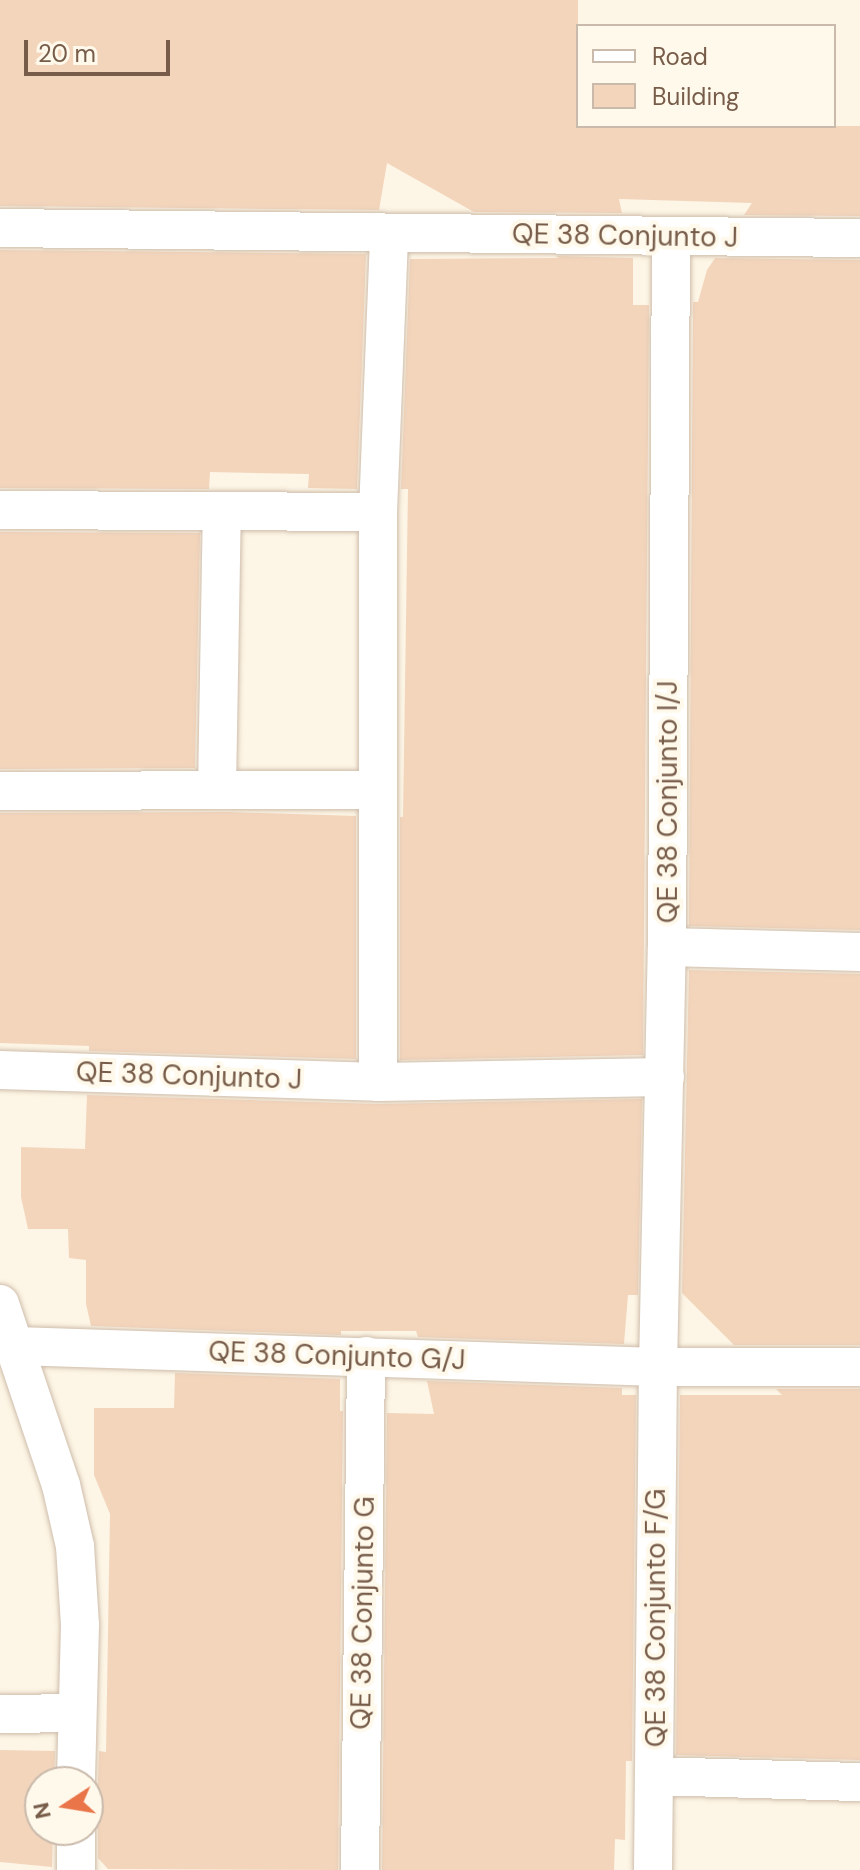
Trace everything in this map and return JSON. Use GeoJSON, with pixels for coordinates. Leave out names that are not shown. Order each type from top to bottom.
{"type":"FeatureCollection","features":[{"type":"Feature","properties":{"kind":"street","name":"QE 38 Conjunto J"},"geometry":{"type":"LineString","coordinates":[[0,228],[860,238]]}},
{"type":"Feature","properties":{"kind":"street"},"geometry":{"type":"LineString","coordinates":[[378,1082],[378,512],[389,233]]}},
{"type":"Feature","properties":{"kind":"street","name":"QE 38 Conjunto I/J"},"geometry":{"type":"LineString","coordinates":[[658,1367],[667,947],[671,236]]}},
{"type":"Feature","properties":{"kind":"street"},"geometry":{"type":"LineString","coordinates":[[0,510],[378,512]]}},
{"type":"Feature","properties":{"kind":"street"},"geometry":{"type":"LineString","coordinates":[[217,789],[222,512]]}},
{"type":"Feature","properties":{"kind":"street"},"geometry":{"type":"LineString","coordinates":[[0,791],[378,790]]}},
{"type":"Feature","properties":{"kind":"street"},"geometry":{"type":"LineString","coordinates":[[667,947],[860,952]]}},
{"type":"Feature","properties":{"kind":"street","name":"QE 38 Conjunto J"},"geometry":{"type":"LineString","coordinates":[[0,1070],[378,1082],[665,1077]]}},
{"type":"Feature","properties":{"kind":"street"},"geometry":{"type":"LineString","coordinates":[[0,1304],[61,1485],[75,1546],[80,1625],[76,1766]]}},
{"type":"Feature","properties":{"kind":"street","name":"QE 38 Conjunto G/J"},"geometry":{"type":"LineString","coordinates":[[16,1346],[658,1367],[860,1367]]}},
{"type":"Feature","properties":{"kind":"street","name":"QE 38 Conjunto G"},"geometry":{"type":"LineString","coordinates":[[360,1870],[366,1356]]}},
{"type":"Feature","properties":{"kind":"street","name":"QE 38 Conjunto F/G"},"geometry":{"type":"LineString","coordinates":[[653,1870],[658,1367]]}},
{"type":"Feature","properties":{"kind":"street"},"geometry":{"type":"LineString","coordinates":[[0,1714],[77,1713]]}},
{"type":"Feature","properties":{"kind":"street"},"geometry":{"type":"LineString","coordinates":[[654,1776],[860,1782]]}},
{"type":"Feature","properties":{"kind":"street"},"geometry":{"type":"LineString","coordinates":[[76,1846],[76,1870]]}},
{"type":"Feature","properties":{"kind":"building"},"geometry":{"type":"Polygon","coordinates":[[[0,0],[578,0],[576,128],[860,126],[860,216],[744,215],[752,203],[619,199],[622,213],[474,212],[387,163],[379,210],[0,206],[0,0]]]}},
{"type":"Feature","properties":{"kind":"building"},"geometry":{"type":"Polygon","coordinates":[[[0,250],[366,254],[357,489],[308,488],[309,474],[210,472],[209,489],[0,488],[0,250]]]}},
{"type":"Feature","properties":{"kind":"building"},"geometry":{"type":"Polygon","coordinates":[[[556,256],[633,258],[633,305],[649,305],[643,1055],[400,1060],[400,817],[403,817],[408,489],[401,489],[410,259],[559,258],[556,256]]]}},
{"type":"Feature","properties":{"kind":"building"},"geometry":{"type":"Polygon","coordinates":[[[715,258],[860,260],[860,930],[689,926],[693,302],[698,302],[707,270],[715,258]]]}},
{"type":"Feature","properties":{"kind":"building"},"geometry":{"type":"Polygon","coordinates":[[[0,532],[200,533],[195,768],[0,769],[0,532]]]}},
{"type":"Feature","properties":{"kind":"building"},"geometry":{"type":"Polygon","coordinates":[[[227,812],[356,816],[356,1059],[89,1051],[89,1046],[0,1043],[0,813],[227,812]]]}},
{"type":"Feature","properties":{"kind":"building"},"geometry":{"type":"Polygon","coordinates":[[[689,970],[860,974],[860,1345],[734,1345],[682,1293],[689,970]]]}},
{"type":"Feature","properties":{"kind":"building"},"geometry":{"type":"Polygon","coordinates":[[[87,1095],[377,1104],[642,1099],[638,1295],[628,1295],[624,1344],[418,1337],[416,1331],[341,1331],[341,1335],[91,1326],[86,1304],[86,1260],[69,1258],[68,1229],[28,1229],[21,1197],[21,1147],[85,1149],[87,1095]]]}},
{"type":"Feature","properties":{"kind":"building"},"geometry":{"type":"Polygon","coordinates":[[[175,1373],[340,1379],[340,1411],[343,1411],[338,1870],[108,1869],[98,1858],[98,1846],[104,1846],[104,1766],[99,1766],[99,1751],[106,1752],[110,1514],[94,1475],[94,1408],[174,1408],[175,1373]]]}},
{"type":"Feature","properties":{"kind":"building"},"geometry":{"type":"Polygon","coordinates":[[[427,1381],[622,1388],[622,1395],[636,1395],[632,1761],[626,1761],[625,1840],[615,1839],[614,1870],[382,1870],[387,1413],[434,1414],[427,1381]]]}},
{"type":"Feature","properties":{"kind":"building"},"geometry":{"type":"Polygon","coordinates":[[[776,1389],[860,1389],[860,1760],[676,1755],[680,1395],[782,1395],[776,1389]]]}},
{"type":"Feature","properties":{"kind":"building"},"geometry":{"type":"Polygon","coordinates":[[[0,1750],[55,1751],[55,1766],[24,1766],[24,1846],[53,1846],[52,1867],[0,1862],[0,1750]]]}}]}
